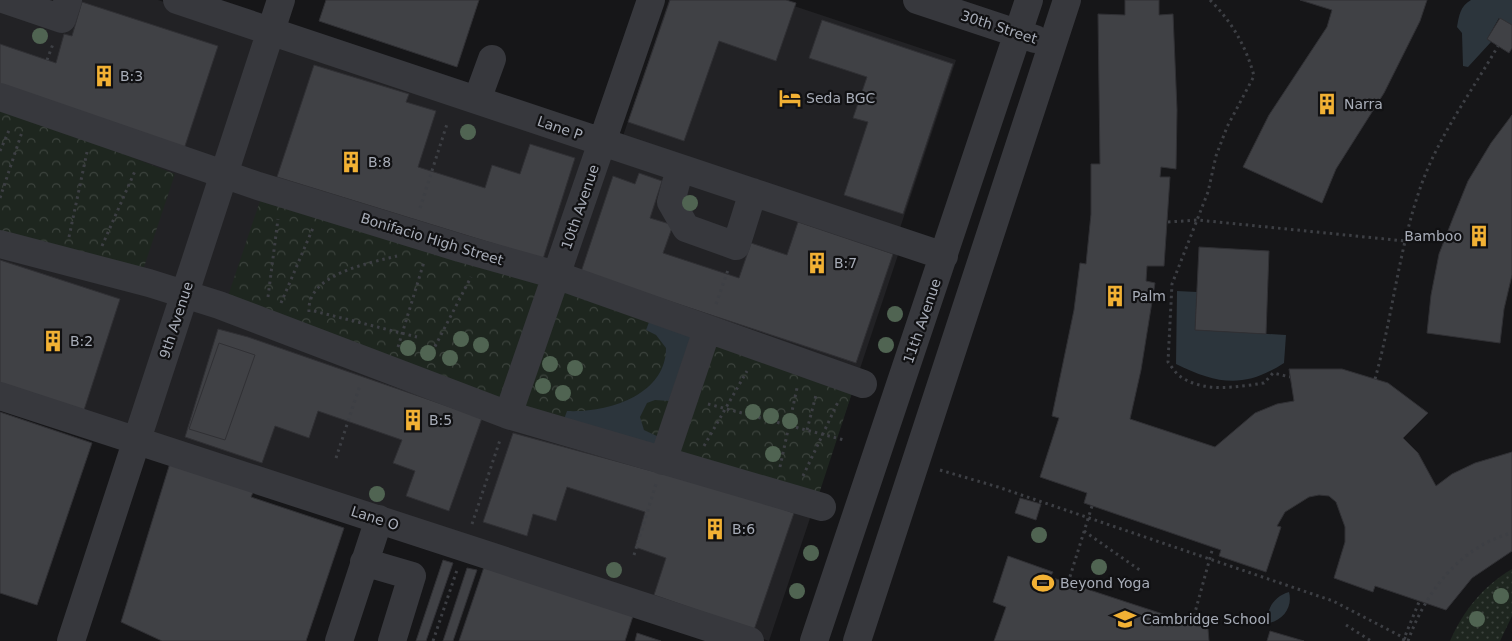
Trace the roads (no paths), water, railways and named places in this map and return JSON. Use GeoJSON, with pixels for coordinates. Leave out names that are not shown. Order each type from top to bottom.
{"type":"FeatureCollection","features":[{"type":"Feature","properties":{"kind":"street"},"geometry":{"type":"LineString","coordinates":[[6,0],[62,19],[68,0]]}},
{"type":"Feature","properties":{"kind":"street","name":"Lane P"},"geometry":{"type":"LineString","coordinates":[[177,0],[944,256]]}},
{"type":"Feature","properties":{"kind":"street","name":"9th Avenue"},"geometry":{"type":"LineString","coordinates":[[71,641],[281,0]]}},
{"type":"Feature","properties":{"kind":"street","name":"10th Avenue"},"geometry":{"type":"LineString","coordinates":[[508,415],[651,0]]}},
{"type":"Feature","properties":{"kind":"street","name":"30th Street"},"geometry":{"type":"LineString","coordinates":[[917,0],[1053,45]]}},
{"type":"Feature","properties":{"kind":"street","name":"11th Avenue"},"geometry":{"type":"LineString","coordinates":[[814,641],[1029,0]]}},
{"type":"Feature","properties":{"kind":"street"},"geometry":{"type":"LineString","coordinates":[[857,641],[1068,0]]}},
{"type":"Feature","properties":{"kind":"street"},"geometry":{"type":"LineString","coordinates":[[477,100],[492,59]]}},
{"type":"Feature","properties":{"kind":"street","name":"Bonifacio High Street"},"geometry":{"type":"LineString","coordinates":[[0,97],[91,130],[282,193],[412,234],[556,275],[856,382]]}},
{"type":"Feature","properties":{"kind":"street"},"geometry":{"type":"LineString","coordinates":[[680,168],[671,202],[686,228],[736,246],[753,192]]}},
{"type":"Feature","properties":{"kind":"street"},"geometry":{"type":"LineString","coordinates":[[0,244],[184,294],[508,415],[822,507]]}},
{"type":"Feature","properties":{"kind":"street"},"geometry":{"type":"LineString","coordinates":[[664,461],[707,330]]}},
{"type":"Feature","properties":{"kind":"street","name":"Lane O"},"geometry":{"type":"LineString","coordinates":[[0,396],[750,641]]}},
{"type":"Feature","properties":{"kind":"street"},"geometry":{"type":"LineString","coordinates":[[339,641],[379,519]]}},
{"type":"Feature","properties":{"kind":"street"},"geometry":{"type":"LineString","coordinates":[[364,562],[412,576],[392,641]]}},
{"type":"Feature","properties":{"kind":"place","name":"B:3"},"geometry":{"type":"Point","coordinates":[104,76]}},
{"type":"Feature","properties":{"kind":"place","name":"Seda BGC"},"geometry":{"type":"Point","coordinates":[790,98]}},
{"type":"Feature","properties":{"kind":"place","name":"Narra"},"geometry":{"type":"Point","coordinates":[1327,104]}},
{"type":"Feature","properties":{"kind":"place","name":"B:8"},"geometry":{"type":"Point","coordinates":[351,162]}},
{"type":"Feature","properties":{"kind":"place","name":"Bamboo"},"geometry":{"type":"Point","coordinates":[1479,236]}},
{"type":"Feature","properties":{"kind":"place","name":"B:7"},"geometry":{"type":"Point","coordinates":[817,263]}},
{"type":"Feature","properties":{"kind":"place","name":"Palm"},"geometry":{"type":"Point","coordinates":[1115,296]}},
{"type":"Feature","properties":{"kind":"place","name":"B:2"},"geometry":{"type":"Point","coordinates":[53,341]}},
{"type":"Feature","properties":{"kind":"place","name":"B:5"},"geometry":{"type":"Point","coordinates":[413,420]}},
{"type":"Feature","properties":{"kind":"place","name":"B:6"},"geometry":{"type":"Point","coordinates":[715,529]}},
{"type":"Feature","properties":{"kind":"place","name":"Beyond Yoga"},"geometry":{"type":"Point","coordinates":[1043,583]}},
{"type":"Feature","properties":{"kind":"place","name":"Cambridge School"},"geometry":{"type":"Point","coordinates":[1125,619]}}]}
